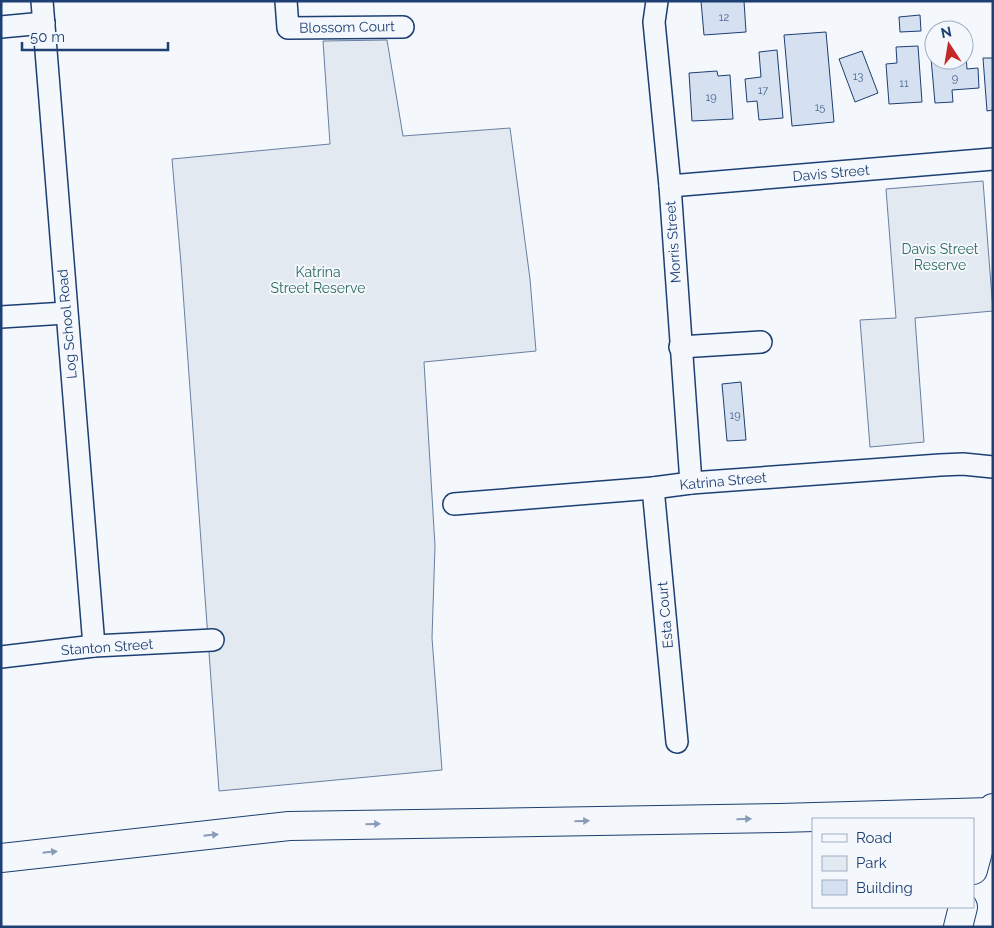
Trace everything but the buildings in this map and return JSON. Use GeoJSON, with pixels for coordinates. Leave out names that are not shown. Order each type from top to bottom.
{"type":"FeatureCollection","features":[{"type":"Feature","properties":{"kind":"main road"},"geometry":{"type":"LineString","coordinates":[[1,858],[289,826],[780,818],[992,810],[979,857]]}},
{"type":"Feature","properties":{"kind":"main road"},"geometry":{"type":"LineString","coordinates":[[780,818],[812,821]]}},
{"type":"Feature","properties":{"kind":"street","name":"Log School Road"},"geometry":{"type":"LineString","coordinates":[[42,1],[94,646]]}},
{"type":"Feature","properties":{"kind":"street","name":"Blossom Court"},"geometry":{"type":"LineString","coordinates":[[286,1],[288,28],[403,27]]}},
{"type":"Feature","properties":{"kind":"street","name":"Morris Street"},"geometry":{"type":"LineString","coordinates":[[657,1],[654,22],[670,186],[691,483]]}},
{"type":"Feature","properties":{"kind":"street"},"geometry":{"type":"LineString","coordinates":[[1,27],[44,23]]}},
{"type":"Feature","properties":{"kind":"street","name":"Davis Street"},"geometry":{"type":"LineString","coordinates":[[670,186],[993,160]]}},
{"type":"Feature","properties":{"kind":"street"},"geometry":{"type":"LineString","coordinates":[[1,317],[66,312]]}},
{"type":"Feature","properties":{"kind":"street"},"geometry":{"type":"LineString","coordinates":[[680,347],[762,342]]}},
{"type":"Feature","properties":{"kind":"street","name":"Katrina Street"},"geometry":{"type":"LineString","coordinates":[[454,504],[653,488],[691,483],[940,465],[963,464],[993,467]]}},
{"type":"Feature","properties":{"kind":"street","name":"Esta Court"},"geometry":{"type":"LineString","coordinates":[[653,488],[678,742]]}},
{"type":"Feature","properties":{"kind":"street","name":"Stanton Street"},"geometry":{"type":"LineString","coordinates":[[1,657],[94,646],[213,640]]}},
{"type":"Feature","properties":{"kind":"green space","name":"Katrina Street Reserve"},"geometry":{"type":"Polygon","coordinates":[[[387,40],[403,136],[510,128],[530,279],[536,351],[424,362],[435,546],[432,638],[442,770],[219,791],[172,159],[330,144],[323,41],[387,40]]]}},
{"type":"Feature","properties":{"kind":"green space","name":"Davis Street Reserve"},"geometry":{"type":"Polygon","coordinates":[[[983,181],[993,311],[915,318],[924,442],[870,447],[860,320],[896,318],[886,189],[983,181]]]}}]}
